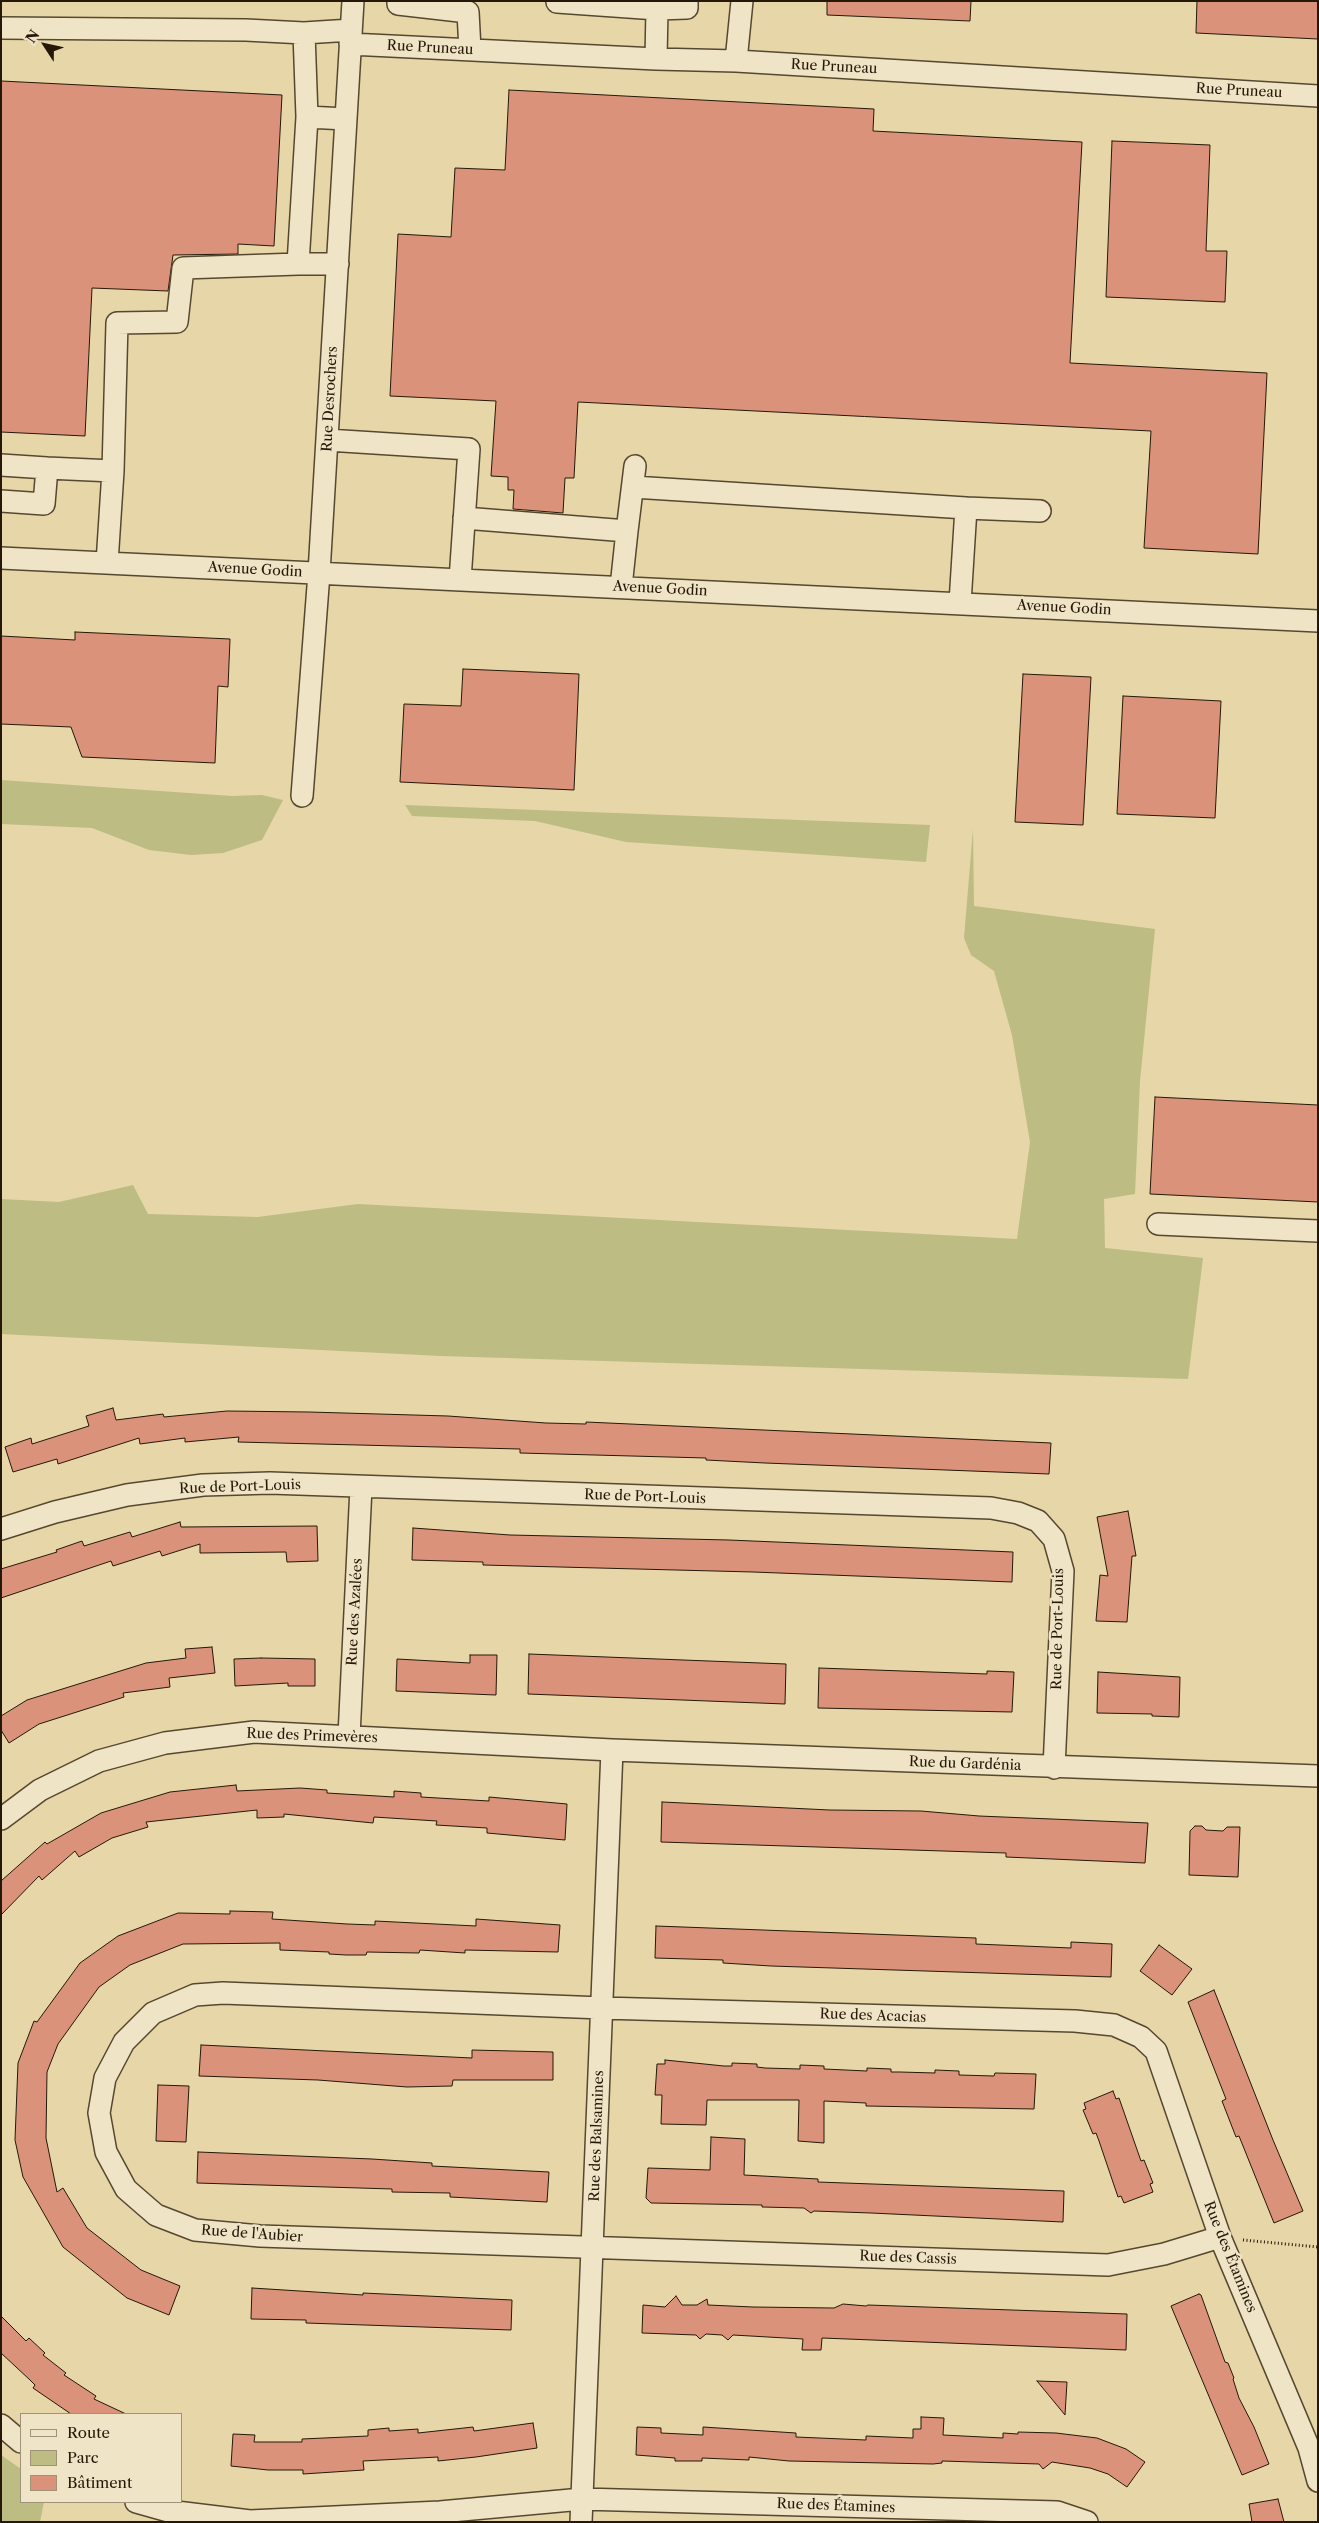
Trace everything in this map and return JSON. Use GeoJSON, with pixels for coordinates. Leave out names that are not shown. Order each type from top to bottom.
{"type":"FeatureCollection","features":[{"type":"Feature","properties":{"kind":"street","name":"Rue Desrochers"},"geometry":{"type":"LineString","coordinates":[[302,796],[319,573],[352,1]]}},
{"type":"Feature","properties":{"kind":"street"},"geometry":{"type":"LineString","coordinates":[[398,1],[398,4],[468,12],[470,50]]}},
{"type":"Feature","properties":{"kind":"street"},"geometry":{"type":"LineString","coordinates":[[557,2],[657,9],[687,8],[687,1]]}},
{"type":"Feature","properties":{"kind":"street"},"geometry":{"type":"LineString","coordinates":[[736,61],[742,1]]}},
{"type":"Feature","properties":{"kind":"street"},"geometry":{"type":"LineString","coordinates":[[656,60],[657,9]]}},
{"type":"Feature","properties":{"kind":"street","name":"Rue Pruneau"},"geometry":{"type":"LineString","coordinates":[[1,28],[246,30],[351,37],[470,50],[656,60],[736,61],[1318,96]]}},
{"type":"Feature","properties":{"kind":"street"},"geometry":{"type":"LineString","coordinates":[[298,264],[307,117],[304,33]]}},
{"type":"Feature","properties":{"kind":"street"},"geometry":{"type":"LineString","coordinates":[[307,117],[346,119]]}},
{"type":"Feature","properties":{"kind":"street"},"geometry":{"type":"LineString","coordinates":[[107,563],[117,323],[177,322],[183,268],[338,264]]}},
{"type":"Feature","properties":{"kind":"street"},"geometry":{"type":"LineString","coordinates":[[327,440],[468,449],[460,580]]}},
{"type":"Feature","properties":{"kind":"street"},"geometry":{"type":"LineString","coordinates":[[1,465],[112,471]]}},
{"type":"Feature","properties":{"kind":"street"},"geometry":{"type":"LineString","coordinates":[[621,588],[635,466]]}},
{"type":"Feature","properties":{"kind":"street"},"geometry":{"type":"LineString","coordinates":[[1,502],[44,504],[47,468]]}},
{"type":"Feature","properties":{"kind":"street"},"geometry":{"type":"LineString","coordinates":[[633,487],[1040,511]]}},
{"type":"Feature","properties":{"kind":"street"},"geometry":{"type":"LineString","coordinates":[[960,603],[966,508]]}},
{"type":"Feature","properties":{"kind":"street"},"geometry":{"type":"LineString","coordinates":[[464,518],[627,531]]}},
{"type":"Feature","properties":{"kind":"street","name":"Avenue Godin"},"geometry":{"type":"LineString","coordinates":[[1,558],[1318,621]]}},
{"type":"Feature","properties":{"kind":"street"},"geometry":{"type":"LineString","coordinates":[[1158,1224],[1318,1230]]}},
{"type":"Feature","properties":{"kind":"street","name":"Rue de Port-Louis"},"geometry":{"type":"LineString","coordinates":[[1,1529],[55,1512],[127,1495],[204,1485],[270,1483],[991,1508],[1018,1513],[1038,1521],[1054,1539],[1063,1571],[1054,1768]]}},
{"type":"Feature","properties":{"kind":"street","name":"Rue des Azalées"},"geometry":{"type":"LineString","coordinates":[[349,1736],[361,1487]]}},
{"type":"Feature","properties":{"kind":"street","name":"Rue des Primevères"},"geometry":{"type":"LineString","coordinates":[[1,1819],[40,1790],[91,1765],[165,1742],[254,1732],[612,1750]]}},
{"type":"Feature","properties":{"kind":"street","name":"Rue du Gardénia"},"geometry":{"type":"LineString","coordinates":[[612,1750],[1054,1768],[1318,1776]]}},
{"type":"Feature","properties":{"kind":"street","name":"Rue des Balsamines"},"geometry":{"type":"LineString","coordinates":[[582,2522],[612,1750]]}},
{"type":"Feature","properties":{"kind":"street","name":"Rue de l'Aubier"},"geometry":{"type":"LineString","coordinates":[[593,2247],[260,2236],[195,2230],[156,2215],[126,2189],[106,2152],[99,2113],[105,2078],[124,2042],[153,2013],[195,1995],[223,1993],[602,2008]]}},
{"type":"Feature","properties":{"kind":"street","name":"Rue des Acacias"},"geometry":{"type":"LineString","coordinates":[[602,2008],[1075,2022],[1114,2025],[1141,2036]]}},
{"type":"Feature","properties":{"kind":"street","name":"Rue des Étamines"},"geometry":{"type":"LineString","coordinates":[[1141,2036],[1156,2051],[1220,2237],[1308,2448],[1318,2481]]}},
{"type":"Feature","properties":{"kind":"street","name":"Rue des Cassis"},"geometry":{"type":"LineString","coordinates":[[593,2247],[1108,2265],[1164,2254],[1220,2237]]}},
{"type":"Feature","properties":{"kind":"street"},"geometry":{"type":"LineString","coordinates":[[1,2425],[20,2441]]}},
{"type":"Feature","properties":{"kind":"street"},"geometry":{"type":"LineString","coordinates":[[139,2503],[168,2512],[250,2521],[440,2512],[582,2499]]}},
{"type":"Feature","properties":{"kind":"street","name":"Rue des Étamines"},"geometry":{"type":"LineString","coordinates":[[582,2499],[1057,2512],[1087,2522]]}},
{"type":"Feature","properties":{"kind":"path"},"geometry":{"type":"LineString","coordinates":[[1220,2237],[1318,2247]]}},
{"type":"Feature","properties":{"kind":"green space"},"geometry":{"type":"Polygon","coordinates":[[[1,780],[232,796],[262,795],[283,800],[262,840],[223,853],[191,855],[149,850],[92,828],[1,824],[1,780]]]}},
{"type":"Feature","properties":{"kind":"green space"},"geometry":{"type":"Polygon","coordinates":[[[405,805],[930,825],[926,862],[626,842],[535,821],[412,816],[405,805]]]}},
{"type":"Feature","properties":{"kind":"green space"},"geometry":{"type":"Polygon","coordinates":[[[973,829],[974,906],[1155,929],[1140,1081],[1135,1194],[1104,1199],[1105,1248],[1203,1258],[1188,1379],[441,1356],[1,1334],[1,1199],[59,1202],[133,1185],[148,1214],[258,1217],[358,1204],[1017,1239],[1030,1142],[1012,1035],[994,971],[971,955],[964,938],[973,829]]]}},
{"type":"Feature","properties":{"kind":"green space"},"geometry":{"type":"Polygon","coordinates":[[[1,2455],[20,2468],[20,2503],[44,2503],[40,2522],[1,2522],[1,2455]]]}},
{"type":"Feature","properties":{"kind":"building"},"geometry":{"type":"Polygon","coordinates":[[[827,1],[971,1],[970,21],[827,15],[827,1]]]}},
{"type":"Feature","properties":{"kind":"building"},"geometry":{"type":"Polygon","coordinates":[[[1197,1],[1318,1],[1318,39],[1196,33],[1197,1]]]}},
{"type":"Feature","properties":{"kind":"building"},"geometry":{"type":"Polygon","coordinates":[[[1,81],[282,95],[274,246],[238,244],[238,254],[173,255],[168,291],[92,288],[85,436],[1,432],[1,81]]]}},
{"type":"Feature","properties":{"kind":"building"},"geometry":{"type":"Polygon","coordinates":[[[509,90],[874,109],[873,131],[1082,142],[1070,363],[1267,373],[1258,554],[1144,548],[1151,431],[578,402],[574,478],[565,478],[563,513],[513,509],[514,490],[508,490],[508,477],[491,476],[496,401],[390,396],[398,234],[451,237],[455,168],[505,170],[509,90]]]}},
{"type":"Feature","properties":{"kind":"building"},"geometry":{"type":"Polygon","coordinates":[[[1112,141],[1210,145],[1206,251],[1227,251],[1225,302],[1106,297],[1112,141]]]}},
{"type":"Feature","properties":{"kind":"building"},"geometry":{"type":"Polygon","coordinates":[[[75,632],[230,639],[228,687],[218,686],[215,763],[82,757],[71,727],[1,724],[1,636],[75,640],[75,632]]]}},
{"type":"Feature","properties":{"kind":"building"},"geometry":{"type":"Polygon","coordinates":[[[463,669],[579,674],[574,790],[400,782],[404,704],[461,706],[463,669]]]}},
{"type":"Feature","properties":{"kind":"building"},"geometry":{"type":"Polygon","coordinates":[[[1023,674],[1091,677],[1083,825],[1015,822],[1023,674]]]}},
{"type":"Feature","properties":{"kind":"building"},"geometry":{"type":"Polygon","coordinates":[[[1123,696],[1221,701],[1215,818],[1117,814],[1123,696]]]}},
{"type":"Feature","properties":{"kind":"building"},"geometry":{"type":"Polygon","coordinates":[[[1155,1097],[1318,1105],[1318,1202],[1150,1194],[1155,1097]]]}},
{"type":"Feature","properties":{"kind":"building"},"geometry":{"type":"Polygon","coordinates":[[[113,1408],[116,1420],[163,1414],[164,1417],[227,1411],[309,1412],[448,1416],[546,1423],[586,1424],[586,1422],[1051,1443],[1049,1474],[765,1463],[706,1460],[706,1458],[520,1453],[520,1449],[238,1442],[239,1437],[185,1442],[185,1438],[140,1444],[139,1438],[58,1464],[57,1459],[13,1472],[5,1447],[31,1438],[32,1444],[89,1426],[86,1416],[113,1408]]]}},
{"type":"Feature","properties":{"kind":"building"},"geometry":{"type":"Polygon","coordinates":[[[1128,1511],[1136,1556],[1132,1556],[1127,1622],[1096,1621],[1100,1575],[1108,1576],[1097,1517],[1128,1511]]]}},
{"type":"Feature","properties":{"kind":"building"},"geometry":{"type":"Polygon","coordinates":[[[180,1522],[181,1527],[317,1526],[318,1561],[287,1562],[286,1552],[200,1553],[200,1544],[162,1556],[160,1551],[113,1566],[111,1561],[1,1598],[1,1569],[57,1552],[56,1550],[82,1541],[84,1546],[130,1532],[132,1537],[180,1522]]]}},
{"type":"Feature","properties":{"kind":"building"},"geometry":{"type":"Polygon","coordinates":[[[413,1528],[510,1535],[729,1540],[1013,1552],[1012,1582],[753,1572],[483,1565],[483,1562],[412,1560],[413,1528]]]}},
{"type":"Feature","properties":{"kind":"building"},"geometry":{"type":"Polygon","coordinates":[[[212,1647],[215,1673],[169,1678],[170,1687],[123,1693],[124,1697],[39,1724],[9,1743],[1,1730],[1,1716],[27,1700],[146,1663],[186,1658],[185,1649],[212,1647]]]}},
{"type":"Feature","properties":{"kind":"building"},"geometry":{"type":"Polygon","coordinates":[[[529,1654],[786,1664],[785,1704],[528,1694],[529,1654]]]}},
{"type":"Feature","properties":{"kind":"building"},"geometry":{"type":"Polygon","coordinates":[[[470,1655],[497,1655],[496,1695],[396,1691],[397,1659],[470,1663],[470,1655]]]}},
{"type":"Feature","properties":{"kind":"building"},"geometry":{"type":"Polygon","coordinates":[[[234,1659],[315,1659],[315,1686],[288,1686],[288,1683],[235,1686],[234,1659]]]}},
{"type":"Feature","properties":{"kind":"building"},"geometry":{"type":"Polygon","coordinates":[[[819,1668],[987,1674],[987,1671],[1014,1672],[1012,1712],[818,1708],[819,1668]]]}},
{"type":"Feature","properties":{"kind":"building"},"geometry":{"type":"Polygon","coordinates":[[[1098,1672],[1180,1677],[1179,1717],[1152,1716],[1152,1714],[1097,1713],[1098,1672]]]}},
{"type":"Feature","properties":{"kind":"building"},"geometry":{"type":"Polygon","coordinates":[[[236,1785],[237,1791],[300,1788],[327,1790],[327,1793],[394,1797],[394,1791],[421,1793],[421,1797],[489,1801],[489,1797],[567,1804],[565,1840],[487,1833],[487,1828],[436,1825],[437,1821],[374,1817],[373,1823],[284,1814],[284,1817],[257,1818],[257,1810],[146,1822],[148,1827],[112,1838],[79,1857],[75,1851],[42,1880],[39,1876],[1,1915],[1,1881],[45,1842],[47,1844],[101,1813],[170,1792],[236,1785]]]}},
{"type":"Feature","properties":{"kind":"building"},"geometry":{"type":"Polygon","coordinates":[[[662,1802],[830,1810],[921,1811],[979,1816],[1148,1823],[1145,1863],[1006,1857],[1006,1853],[661,1842],[662,1802]]]}},
{"type":"Feature","properties":{"kind":"building"},"geometry":{"type":"Polygon","coordinates":[[[1195,1826],[1202,1826],[1206,1830],[1223,1831],[1227,1827],[1240,1827],[1238,1877],[1189,1875],[1190,1831],[1195,1826]]]}},
{"type":"Feature","properties":{"kind":"building"},"geometry":{"type":"Polygon","coordinates":[[[230,1911],[273,1912],[272,1919],[347,1924],[375,1925],[375,1921],[476,1926],[476,1919],[560,1925],[558,1952],[465,1950],[465,1953],[420,1950],[419,1953],[367,1952],[366,1955],[346,1955],[329,1954],[329,1952],[280,1950],[280,1943],[183,1944],[130,1965],[99,1987],[58,2044],[47,2072],[46,2138],[57,2192],[63,2188],[87,2228],[141,2270],[180,2286],[169,2315],[127,2298],[63,2247],[23,2177],[15,2140],[18,2063],[34,2021],[37,2022],[80,1963],[118,1936],[178,1913],[230,1914],[230,1911]]]}},
{"type":"Feature","properties":{"kind":"building"},"geometry":{"type":"Polygon","coordinates":[[[656,1926],[976,1938],[976,1944],[1071,1948],[1071,1942],[1112,1944],[1111,1977],[771,1966],[723,1963],[723,1960],[655,1958],[656,1926]]]}},
{"type":"Feature","properties":{"kind":"building"},"geometry":{"type":"Polygon","coordinates":[[[1159,1945],[1192,1969],[1172,1995],[1140,1971],[1159,1945]]]}},
{"type":"Feature","properties":{"kind":"building"},"geometry":{"type":"Polygon","coordinates":[[[1214,1990],[1303,2211],[1274,2223],[1239,2136],[1236,2137],[1222,2101],[1226,2099],[1188,2002],[1214,1990]]]}},
{"type":"Feature","properties":{"kind":"building"},"geometry":{"type":"Polygon","coordinates":[[[201,2045],[472,2058],[472,2050],[553,2052],[553,2080],[453,2080],[452,2086],[407,2087],[318,2080],[199,2076],[201,2045]]]}},
{"type":"Feature","properties":{"kind":"building"},"geometry":{"type":"Polygon","coordinates":[[[665,2060],[724,2066],[732,2066],[732,2063],[757,2064],[757,2067],[765,2068],[800,2069],[800,2065],[824,2066],[824,2069],[867,2071],[867,2068],[891,2069],[891,2072],[935,2073],[935,2070],[959,2071],[959,2075],[994,2076],[995,2073],[1036,2074],[1034,2109],[866,2106],[866,2103],[824,2101],[824,2143],[798,2141],[799,2100],[707,2100],[706,2125],[661,2124],[662,2095],[655,2095],[657,2064],[665,2064],[665,2060]]]}},
{"type":"Feature","properties":{"kind":"building"},"geometry":{"type":"Polygon","coordinates":[[[158,2085],[189,2086],[186,2142],[156,2141],[158,2085]]]}},
{"type":"Feature","properties":{"kind":"building"},"geometry":{"type":"Polygon","coordinates":[[[1113,2091],[1116,2099],[1119,2098],[1141,2161],[1144,2160],[1153,2183],[1150,2184],[1153,2192],[1124,2203],[1121,2196],[1118,2197],[1096,2133],[1093,2134],[1083,2110],[1086,2109],[1084,2103],[1113,2091]]]}},
{"type":"Feature","properties":{"kind":"building"},"geometry":{"type":"Polygon","coordinates":[[[711,2137],[745,2139],[744,2175],[818,2179],[818,2182],[1064,2191],[1063,2222],[871,2213],[814,2211],[811,2213],[804,2208],[762,2207],[762,2205],[651,2203],[646,2198],[648,2168],[710,2170],[711,2137]]]}},
{"type":"Feature","properties":{"kind":"building"},"geometry":{"type":"Polygon","coordinates":[[[198,2152],[372,2159],[432,2163],[432,2166],[549,2172],[547,2202],[450,2197],[450,2193],[392,2192],[392,2189],[197,2183],[198,2152]]]}},
{"type":"Feature","properties":{"kind":"building"},"geometry":{"type":"Polygon","coordinates":[[[252,2288],[363,2295],[363,2293],[512,2300],[511,2330],[306,2323],[306,2320],[251,2319],[252,2288]]]}},
{"type":"Feature","properties":{"kind":"building"},"geometry":{"type":"Polygon","coordinates":[[[1199,2294],[1201,2295],[1225,2362],[1228,2363],[1234,2378],[1239,2398],[1254,2427],[1269,2464],[1242,2475],[1171,2306],[1199,2294]]]}},
{"type":"Feature","properties":{"kind":"building"},"geometry":{"type":"Polygon","coordinates":[[[676,2296],[682,2305],[697,2305],[707,2299],[708,2305],[753,2307],[834,2308],[843,2304],[1127,2314],[1126,2350],[822,2338],[821,2350],[802,2350],[803,2339],[733,2335],[728,2340],[722,2335],[706,2334],[700,2339],[696,2335],[642,2333],[643,2305],[665,2307],[676,2296]]]}},
{"type":"Feature","properties":{"kind":"building"},"geometry":{"type":"Polygon","coordinates":[[[1,2316],[26,2341],[29,2338],[45,2353],[43,2355],[66,2373],[64,2375],[96,2396],[94,2399],[124,2413],[70,2413],[33,2388],[35,2385],[1,2353],[1,2316]]]}},
{"type":"Feature","properties":{"kind":"building"},"geometry":{"type":"Polygon","coordinates":[[[1037,2381],[1067,2382],[1065,2415],[1037,2381]]]}},
{"type":"Feature","properties":{"kind":"building"},"geometry":{"type":"Polygon","coordinates":[[[921,2417],[944,2418],[943,2435],[1003,2438],[1003,2433],[1018,2434],[1018,2432],[1056,2433],[1097,2438],[1126,2449],[1145,2462],[1127,2487],[1108,2474],[1090,2468],[1052,2462],[1043,2469],[1039,2464],[942,2461],[942,2463],[933,2464],[789,2461],[749,2457],[749,2460],[702,2458],[702,2461],[675,2461],[675,2458],[636,2455],[637,2427],[661,2428],[661,2433],[703,2435],[703,2427],[796,2433],[796,2437],[866,2440],[866,2436],[913,2438],[913,2429],[921,2429],[921,2417]]]}},
{"type":"Feature","properties":{"kind":"building"},"geometry":{"type":"Polygon","coordinates":[[[533,2423],[537,2448],[476,2457],[438,2461],[438,2457],[363,2461],[364,2470],[303,2474],[303,2470],[268,2470],[231,2466],[233,2434],[255,2435],[254,2442],[302,2442],[302,2439],[368,2436],[368,2430],[389,2428],[389,2431],[418,2429],[418,2433],[473,2427],[474,2431],[533,2423]]]}},
{"type":"Feature","properties":{"kind":"building"},"geometry":{"type":"Polygon","coordinates":[[[1278,2499],[1284,2522],[1252,2522],[1249,2504],[1278,2499]]]}}]}
